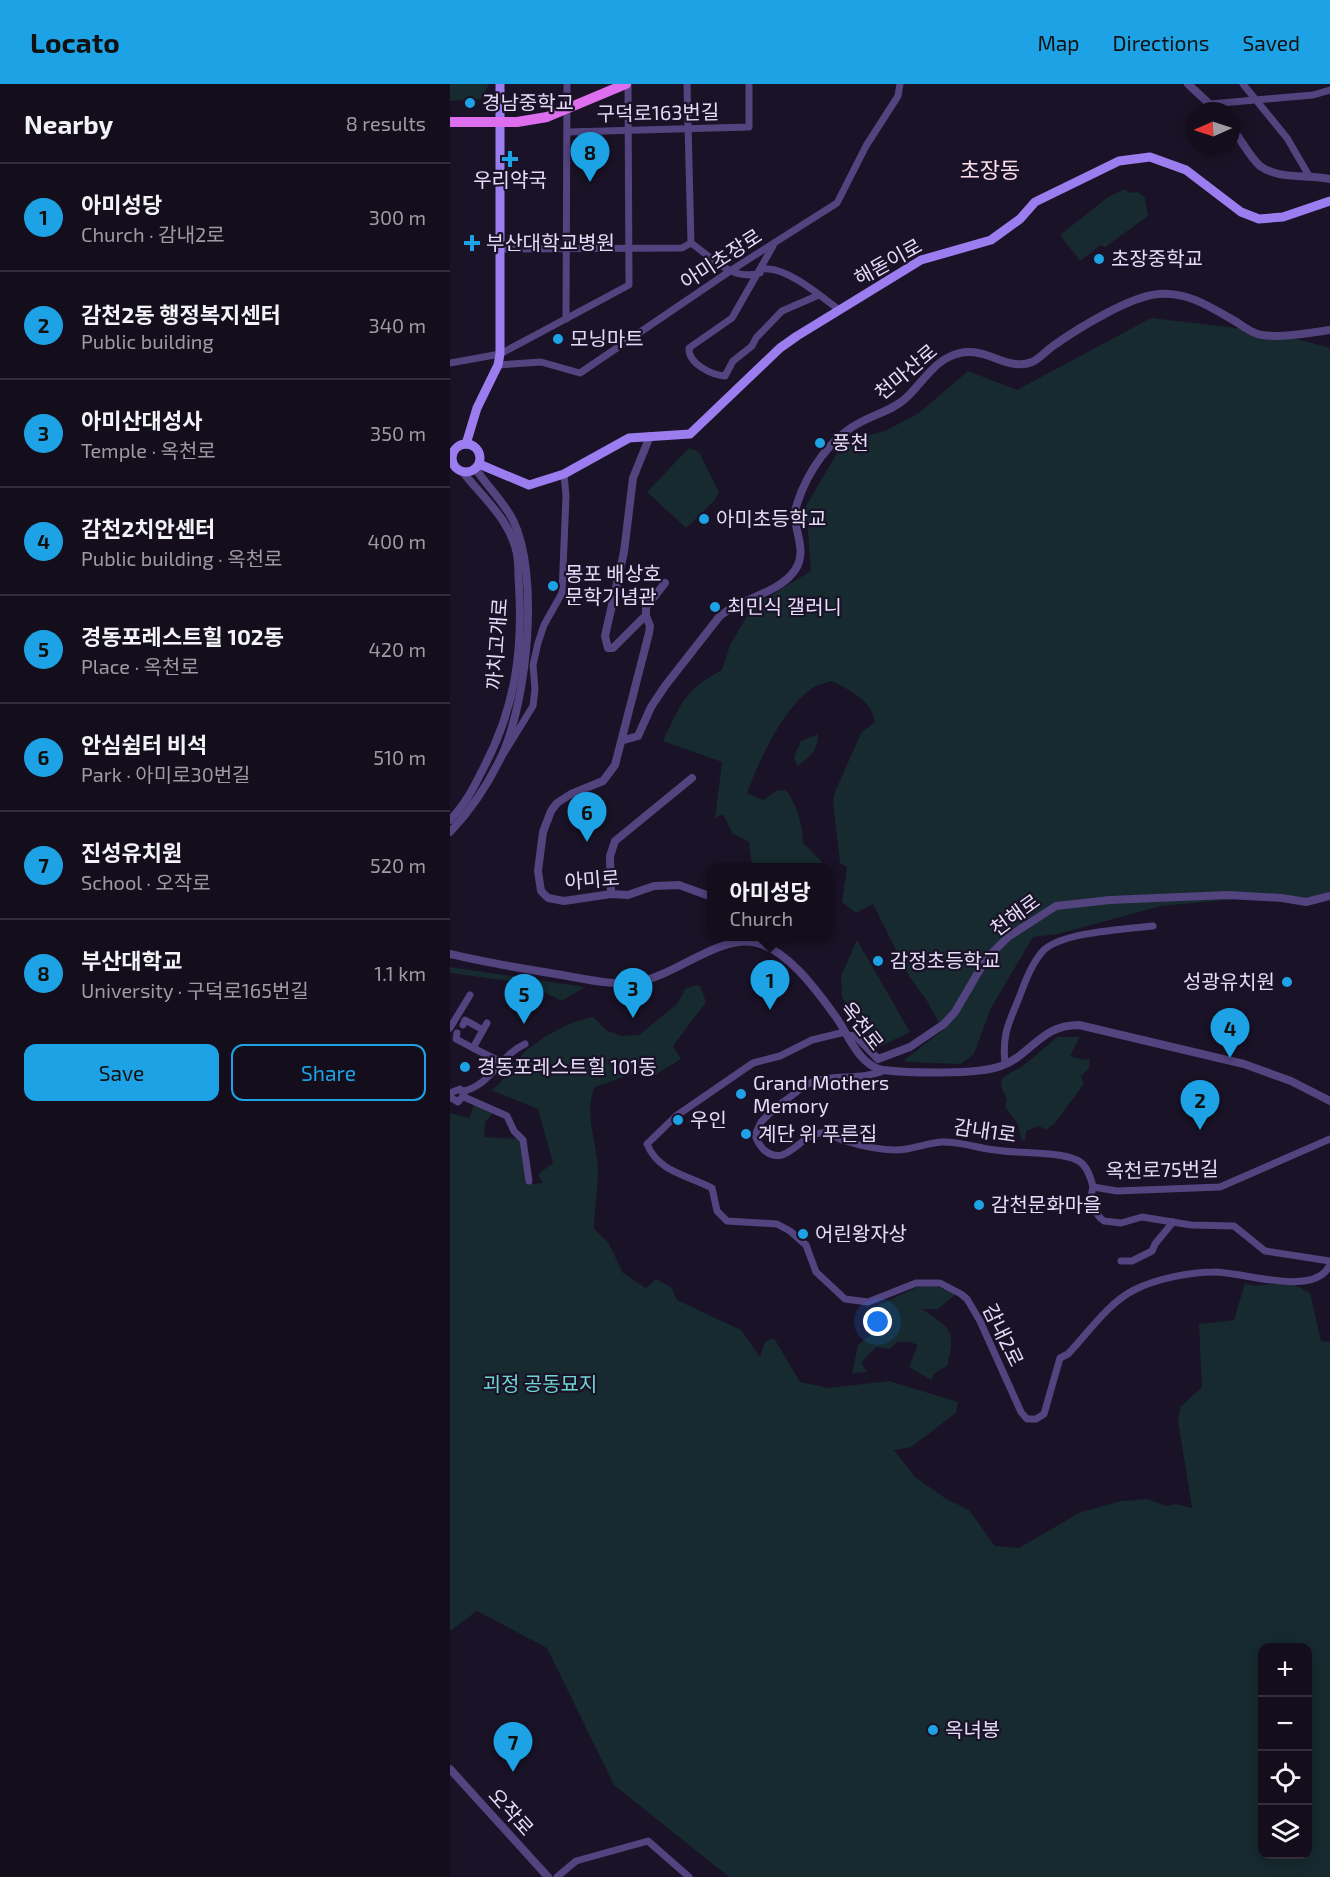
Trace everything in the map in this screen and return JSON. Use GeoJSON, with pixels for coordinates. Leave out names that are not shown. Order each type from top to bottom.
{"type":"FeatureCollection","features":[{"type":"Feature","properties":{"kind":"main road"},"geometry":{"type":"LineString","coordinates":[[466,444],[478,450],[477,466],[462,471],[452,463],[454,450],[466,444],[477,408],[498,366],[500,354],[500,84]]}},
{"type":"Feature","properties":{"kind":"main road"},"geometry":{"type":"LineString","coordinates":[[450,122],[500,122],[547,117],[567,111],[627,84]]}},
{"type":"Feature","properties":{"kind":"main road","name":"해돋이로"},"geometry":{"type":"LineString","coordinates":[[477,466],[529,485],[564,474],[595,454],[629,438],[690,434],[780,348],[839,310],[921,260],[991,240],[1020,219],[1035,202],[1099,169],[1128,159],[1150,157],[1186,170],[1241,212],[1258,219],[1283,218],[1330,201]]}},
{"type":"Feature","properties":{"kind":"street"},"geometry":{"type":"LineString","coordinates":[[566,319],[567,84]]}},
{"type":"Feature","properties":{"kind":"street"},"geometry":{"type":"LineString","coordinates":[[450,363],[500,354],[629,285],[627,84]]}},
{"type":"Feature","properties":{"kind":"street"},"geometry":{"type":"LineString","coordinates":[[687,84],[691,243]]}},
{"type":"Feature","properties":{"kind":"street","name":"구덕로163번길"},"geometry":{"type":"LineString","coordinates":[[567,132],[749,127],[749,84]]}},
{"type":"Feature","properties":{"kind":"street","name":"아미초장로"},"geometry":{"type":"LineString","coordinates":[[498,366],[541,362],[580,372],[730,271],[837,203],[866,146],[898,96],[900,84]]}},
{"type":"Feature","properties":{"kind":"street"},"geometry":{"type":"LineString","coordinates":[[1188,84],[1208,102]]}},
{"type":"Feature","properties":{"kind":"street"},"geometry":{"type":"LineString","coordinates":[[1244,84],[1287,138],[1308,174]]}},
{"type":"Feature","properties":{"kind":"street"},"geometry":{"type":"LineString","coordinates":[[1234,102],[1313,95],[1330,90]]}},
{"type":"Feature","properties":{"kind":"street"},"geometry":{"type":"LineString","coordinates":[[1240,139],[1260,165],[1276,173],[1308,174],[1330,179]]}},
{"type":"Feature","properties":{"kind":"street"},"geometry":{"type":"LineString","coordinates":[[500,249],[682,248],[691,243]]}},
{"type":"Feature","properties":{"kind":"street"},"geometry":{"type":"LineString","coordinates":[[691,243],[730,271],[748,276],[774,268],[807,285],[839,310]]}},
{"type":"Feature","properties":{"kind":"street"},"geometry":{"type":"LineString","coordinates":[[775,244],[732,318],[689,348],[689,354],[705,370],[725,376],[733,361],[752,346],[756,338],[782,311],[819,295]]}},
{"type":"Feature","properties":{"kind":"street","name":"천마산로"},"geometry":{"type":"LineString","coordinates":[[624,740],[638,736],[651,707],[665,686],[719,617],[728,609],[785,581],[794,573],[800,562],[802,546],[795,524],[796,506],[826,449],[842,434],[863,421],[885,413],[906,398],[946,358],[963,351],[978,351],[1010,363],[1033,362],[1084,326],[1155,294],[1180,293],[1206,304],[1261,335],[1330,330]]}},
{"type":"Feature","properties":{"kind":"street","name":"아미로"},"geometry":{"type":"LineString","coordinates":[[646,616],[616,646],[608,648],[605,636],[624,552],[633,478],[650,436]]}},
{"type":"Feature","properties":{"kind":"street"},"geometry":{"type":"LineString","coordinates":[[450,832],[473,808],[502,754],[522,682],[528,604],[524,552],[513,521],[477,466]]}},
{"type":"Feature","properties":{"kind":"street","name":"까치고개로"},"geometry":{"type":"LineString","coordinates":[[450,820],[466,803],[499,737],[510,707],[515,681],[520,617],[517,554],[510,534],[501,515],[462,471]]}},
{"type":"Feature","properties":{"kind":"street"},"geometry":{"type":"LineString","coordinates":[[489,487],[488,477],[494,471]]}},
{"type":"Feature","properties":{"kind":"street"},"geometry":{"type":"LineString","coordinates":[[502,754],[508,749],[533,706],[535,689],[533,665],[538,643],[544,625],[562,593],[566,496],[564,474]]}},
{"type":"Feature","properties":{"kind":"street","name":"아미로"},"geometry":{"type":"LineString","coordinates":[[665,583],[646,607],[646,616],[651,626],[632,692],[624,740],[615,765],[603,781],[571,794],[557,803],[551,811],[544,825],[538,871],[541,891],[548,898],[564,901],[611,894],[628,895],[654,886],[679,885],[707,896]]}},
{"type":"Feature","properties":{"kind":"street"},"geometry":{"type":"LineString","coordinates":[[611,894],[610,856],[615,841],[692,777]]}},
{"type":"Feature","properties":{"kind":"street","name":"천해로"},"geometry":{"type":"LineString","coordinates":[[846,1034],[856,1035],[879,1059],[910,1047],[944,1024],[955,1012],[986,959],[1008,937],[1056,906],[1100,901],[1228,895],[1282,898],[1306,903],[1330,896]]}},
{"type":"Feature","properties":{"kind":"street"},"geometry":{"type":"LineString","coordinates":[[1005,1064],[1004,1034],[1030,970],[1042,951],[1053,943],[1092,934],[1154,926]]}},
{"type":"Feature","properties":{"kind":"street"},"geometry":{"type":"LineString","coordinates":[[727,945],[729,941]]}},
{"type":"Feature","properties":{"kind":"street"},"geometry":{"type":"LineString","coordinates":[[450,954],[497,965],[594,980],[634,982],[660,976],[727,945],[754,942]]}},
{"type":"Feature","properties":{"kind":"street","name":"옥천로"},"geometry":{"type":"LineString","coordinates":[[754,942],[778,954],[802,976],[865,1060],[885,1070],[964,1071],[1005,1064],[1019,1057],[1053,1029],[1079,1025],[1244,1064],[1291,1081],[1330,1101]]}},
{"type":"Feature","properties":{"kind":"street"},"geometry":{"type":"LineString","coordinates":[[469,994],[452,1028],[456,1039],[501,1062]]}},
{"type":"Feature","properties":{"kind":"street"},"geometry":{"type":"LineString","coordinates":[[463,1025],[465,1020],[485,1026],[473,1048]]}},
{"type":"Feature","properties":{"kind":"street","name":"감내2로"},"geometry":{"type":"LineString","coordinates":[[846,1034],[812,1040],[780,1056],[753,1063],[676,1116],[647,1144],[650,1152],[672,1173],[712,1188],[717,1211],[727,1221],[777,1224],[802,1240],[816,1272],[845,1299],[868,1302],[916,1283],[940,1283],[961,1294],[974,1310],[1021,1412],[1027,1419],[1036,1419],[1044,1414],[1060,1358],[1068,1354],[1112,1308],[1134,1290],[1182,1276],[1212,1271],[1261,1281],[1313,1279],[1322,1274],[1330,1263]]}},
{"type":"Feature","properties":{"kind":"street"},"geometry":{"type":"LineString","coordinates":[[450,1095],[458,1102],[464,1094],[480,1085],[514,1049],[525,1044]]}},
{"type":"Feature","properties":{"kind":"street","name":"감내1로"},"geometry":{"type":"LineString","coordinates":[[885,1070],[859,1077],[815,1080],[806,1085],[761,1122],[755,1135],[759,1145],[769,1154],[781,1156],[819,1133],[828,1133],[862,1145],[896,1150],[951,1142],[1077,1160],[1086,1169],[1093,1187],[1091,1191],[1094,1210],[1104,1221],[1121,1223],[1142,1218],[1233,1226],[1265,1251],[1330,1263]]}},
{"type":"Feature","properties":{"kind":"street"},"geometry":{"type":"LineString","coordinates":[[464,1094],[507,1116],[514,1131],[523,1140],[529,1181]]}},
{"type":"Feature","properties":{"kind":"street","name":"옥천로75번길"},"geometry":{"type":"LineString","coordinates":[[1093,1187],[1117,1191],[1220,1187],[1330,1139]]}},
{"type":"Feature","properties":{"kind":"street"},"geometry":{"type":"LineString","coordinates":[[1121,1261],[1132,1261],[1152,1251],[1173,1222]]}},
{"type":"Feature","properties":{"kind":"street","name":"오작로"},"geometry":{"type":"LineString","coordinates":[[451,1771],[548,1877]]}},
{"type":"Feature","properties":{"kind":"street"},"geometry":{"type":"LineString","coordinates":[[557,1877],[576,1861],[648,1841],[689,1877]]}},
{"type":"Feature","properties":{"kind":"green space"},"geometry":{"type":"Polygon","coordinates":[[[450,84],[489,84],[481,99],[450,101],[450,84]]]}},
{"type":"Feature","properties":{"kind":"green space"},"geometry":{"type":"Polygon","coordinates":[[[1126,189],[1128,193],[1138,192],[1145,198],[1148,216],[1105,247],[1101,245],[1080,261],[1060,235],[1108,197],[1126,189]]]}},
{"type":"Feature","properties":{"kind":"green space"},"geometry":{"type":"Polygon","coordinates":[[[1151,318],[1271,332],[1330,348],[1330,891],[1320,896],[1305,898],[1281,895],[1161,906],[1058,934],[1033,937],[991,1008],[974,1054],[961,1064],[907,1062],[904,1060],[943,1030],[927,1001],[909,976],[873,904],[856,913],[842,902],[847,867],[840,863],[833,801],[861,733],[875,722],[870,708],[859,697],[832,681],[812,688],[790,711],[772,737],[747,793],[763,800],[776,791],[786,790],[799,815],[803,843],[823,863],[753,863],[749,842],[732,833],[723,814],[715,818],[722,762],[663,741],[685,699],[699,685],[722,670],[730,645],[753,606],[811,571],[806,506],[843,443],[887,430],[919,413],[968,371],[1017,390],[1151,318]]]}},
{"type":"Feature","properties":{"kind":"green space"},"geometry":{"type":"Polygon","coordinates":[[[689,448],[699,452],[719,492],[714,501],[686,528],[647,492],[689,448]]]}},
{"type":"Feature","properties":{"kind":"green space"},"geometry":{"type":"Polygon","coordinates":[[[818,734],[813,753],[797,766],[794,757],[801,741],[818,734]]]}},
{"type":"Feature","properties":{"kind":"green space"},"geometry":{"type":"Polygon","coordinates":[[[857,940],[910,1032],[875,1049],[842,997],[841,976],[857,940]]]}},
{"type":"Feature","properties":{"kind":"green space"},"geometry":{"type":"Polygon","coordinates":[[[450,967],[585,987],[562,1001],[525,983],[450,973],[450,967]]]}},
{"type":"Feature","properties":{"kind":"green space","name":"괴정 공동묘지"},"geometry":{"type":"Polygon","coordinates":[[[696,985],[700,986],[706,1002],[673,1046],[681,1059],[650,1078],[640,1071],[595,1087],[590,1107],[598,1172],[594,1229],[608,1242],[623,1273],[646,1288],[656,1279],[672,1288],[677,1300],[741,1330],[760,1357],[765,1342],[774,1338],[800,1382],[829,1388],[889,1381],[958,1402],[956,1413],[911,1447],[894,1450],[915,1477],[945,1498],[969,1510],[995,1546],[1019,1548],[1081,1512],[1122,1501],[1148,1499],[1166,1506],[1176,1504],[1192,1508],[1178,1421],[1180,1407],[1202,1387],[1199,1324],[1234,1320],[1245,1283],[1254,1286],[1289,1282],[1310,1293],[1321,1341],[1330,1342],[1330,1877],[729,1877],[614,1785],[547,1648],[477,1611],[450,1631],[450,1113],[469,1118],[475,1101],[495,1111],[485,1122],[484,1137],[521,1139],[527,1179],[533,1184],[543,1183],[538,1174],[553,1163],[538,1109],[491,1090],[503,1080],[525,1051],[553,1032],[574,1022],[593,1017],[606,1030],[621,1036],[639,1035],[678,1003],[685,989],[696,985]]]}},
{"type":"Feature","properties":{"kind":"green space"},"geometry":{"type":"Polygon","coordinates":[[[1057,1037],[1080,1037],[1070,1056],[1084,1060],[1090,1059],[1089,1068],[1081,1076],[1084,1084],[1054,1124],[1046,1130],[1039,1126],[1026,1131],[1025,1141],[1021,1139],[1018,1124],[1005,1107],[1007,1099],[1001,1087],[1002,1078],[1024,1065],[1057,1037]]]}},
{"type":"Feature","properties":{"kind":"green space"},"geometry":{"type":"Polygon","coordinates":[[[936,1286],[956,1294],[938,1309],[922,1309],[949,1331],[951,1344],[947,1366],[935,1373],[931,1380],[909,1367],[918,1345],[910,1342],[897,1342],[890,1349],[876,1347],[861,1363],[867,1372],[852,1373],[858,1345],[870,1335],[868,1326],[877,1306],[917,1287],[936,1286]]]}},
{"type":"Feature","properties":{"kind":"place","name":"경남중학교"},"geometry":{"type":"Point","coordinates":[470,103]}},
{"type":"Feature","properties":{"kind":"place","name":"우리약국"},"geometry":{"type":"Point","coordinates":[510,159]}},
{"type":"Feature","properties":{"kind":"place","name":"부산대학교"},"geometry":{"type":"Point","coordinates":[590,182]}},
{"type":"Feature","properties":{"kind":"place","name":"부산대학교병원"},"geometry":{"type":"Point","coordinates":[472,243]}},
{"type":"Feature","properties":{"kind":"place","name":"초장중학교"},"geometry":{"type":"Point","coordinates":[1099,259]}},
{"type":"Feature","properties":{"kind":"place","name":"모닝마트"},"geometry":{"type":"Point","coordinates":[558,339]}},
{"type":"Feature","properties":{"kind":"place","name":"풍천"},"geometry":{"type":"Point","coordinates":[820,443]}},
{"type":"Feature","properties":{"kind":"place","name":"아미초등학교"},"geometry":{"type":"Point","coordinates":[704,519]}},
{"type":"Feature","properties":{"kind":"place","name":"몽포 배상호 문학기념관"},"geometry":{"type":"Point","coordinates":[553,586]}},
{"type":"Feature","properties":{"kind":"place","name":"최민식 갤러니"},"geometry":{"type":"Point","coordinates":[715,607]}},
{"type":"Feature","properties":{"kind":"place","name":"안심쉼터 비석"},"geometry":{"type":"Point","coordinates":[587,842]}},
{"type":"Feature","properties":{"kind":"place","name":"감정초등학교"},"geometry":{"type":"Point","coordinates":[878,961]}},
{"type":"Feature","properties":{"kind":"place","name":"성광유치원"},"geometry":{"type":"Point","coordinates":[1287,982]}},
{"type":"Feature","properties":{"kind":"place","name":"아미성당"},"geometry":{"type":"Point","coordinates":[770,1010]}},
{"type":"Feature","properties":{"kind":"place","name":"아미산대성사"},"geometry":{"type":"Point","coordinates":[633,1018]}},
{"type":"Feature","properties":{"kind":"place","name":"경동포레스트힐 102동"},"geometry":{"type":"Point","coordinates":[524,1024]}},
{"type":"Feature","properties":{"kind":"place","name":"감천2치안센터"},"geometry":{"type":"Point","coordinates":[1230,1058]}},
{"type":"Feature","properties":{"kind":"place","name":"경동포레스트힐 101동"},"geometry":{"type":"Point","coordinates":[465,1067]}},
{"type":"Feature","properties":{"kind":"place","name":"Grand Mothers Memory"},"geometry":{"type":"Point","coordinates":[741,1094]}},
{"type":"Feature","properties":{"kind":"place","name":"우인"},"geometry":{"type":"Point","coordinates":[678,1120]}},
{"type":"Feature","properties":{"kind":"place","name":"감천2동 행정복지센터"},"geometry":{"type":"Point","coordinates":[1200,1130]}},
{"type":"Feature","properties":{"kind":"place","name":"계단 위 푸른집"},"geometry":{"type":"Point","coordinates":[746,1134]}},
{"type":"Feature","properties":{"kind":"place","name":"감천문화마을"},"geometry":{"type":"Point","coordinates":[979,1205]}},
{"type":"Feature","properties":{"kind":"place","name":"어린왕자상"},"geometry":{"type":"Point","coordinates":[803,1234]}},
{"type":"Feature","properties":{"kind":"place","name":"옥녀봉"},"geometry":{"type":"Point","coordinates":[933,1730]}},
{"type":"Feature","properties":{"kind":"place","name":"진성유치원"},"geometry":{"type":"Point","coordinates":[513,1772]}},
{"type":"Feature","properties":{"kind":"district","name":"초장동"},"geometry":{"type":"Point","coordinates":[990,170]}}]}
